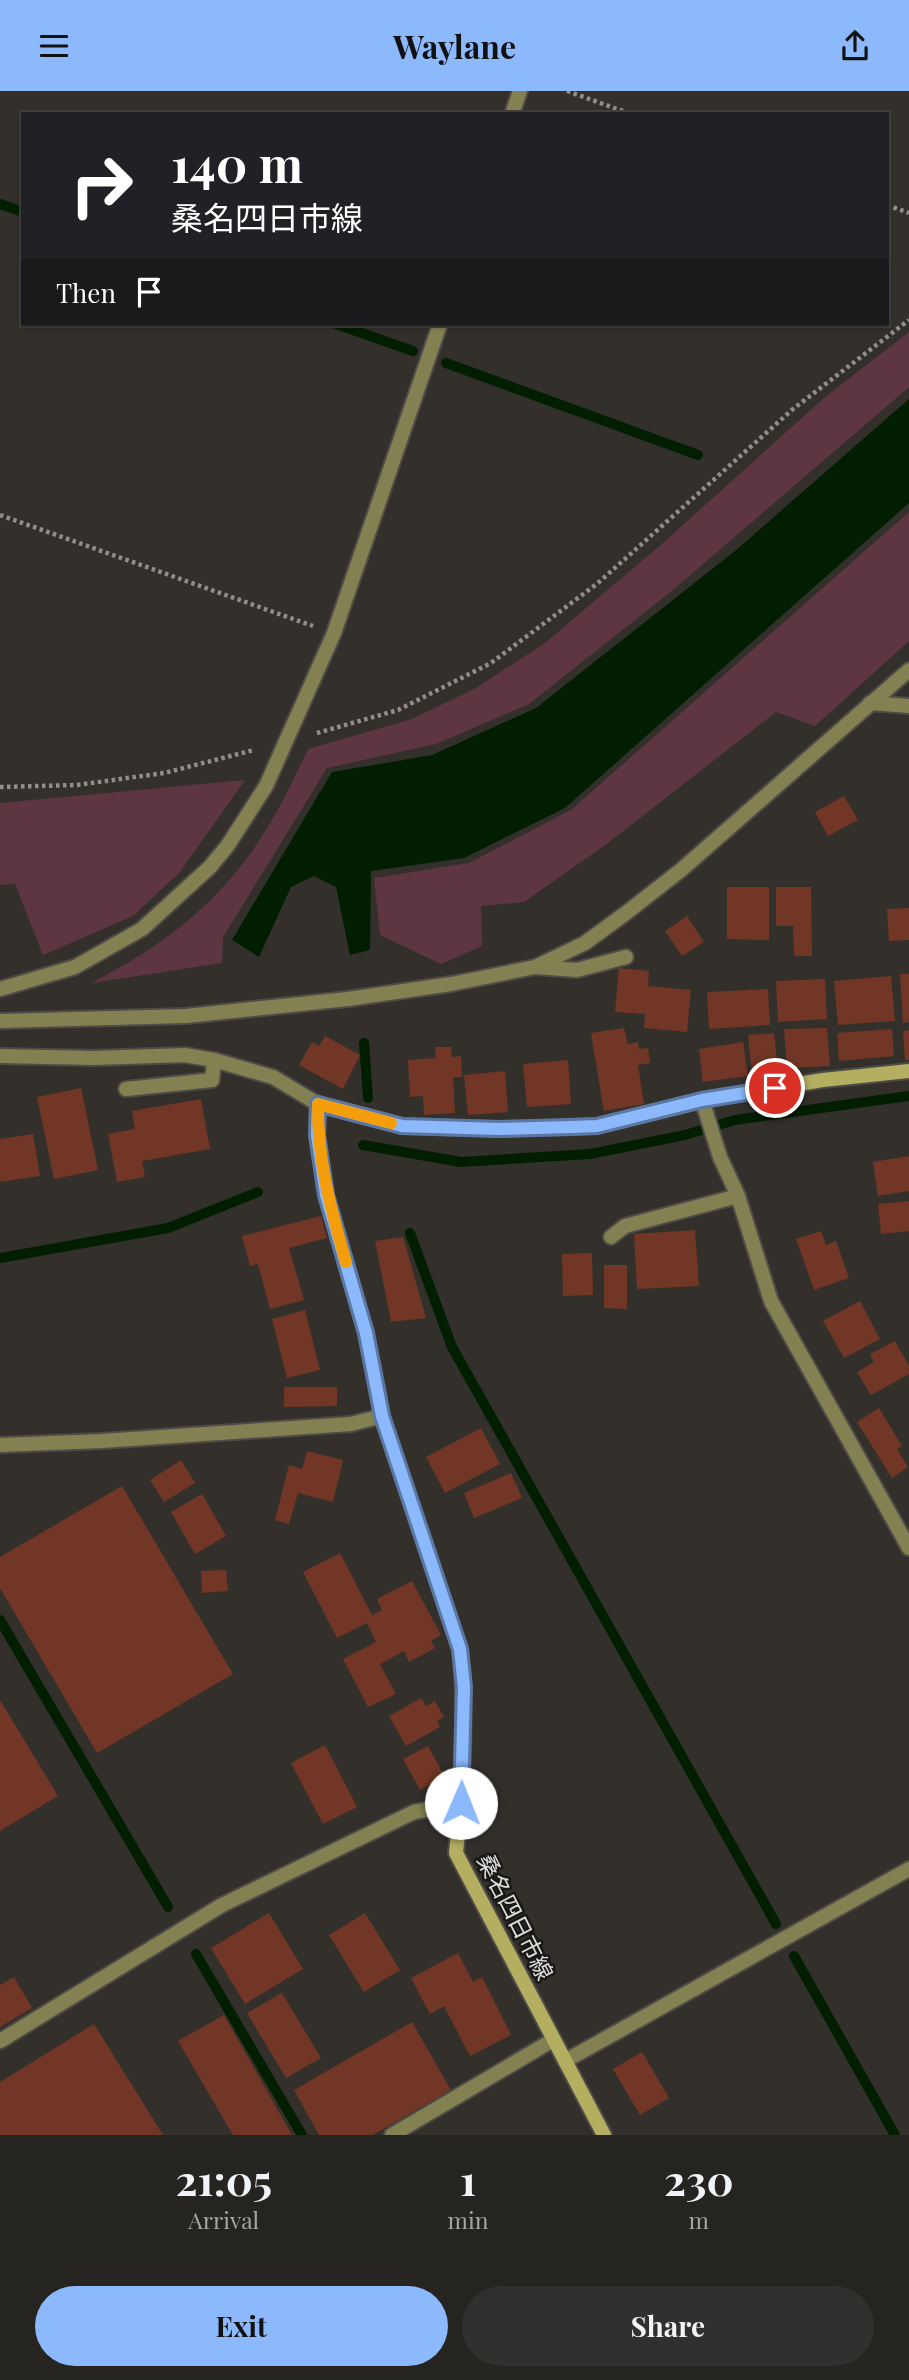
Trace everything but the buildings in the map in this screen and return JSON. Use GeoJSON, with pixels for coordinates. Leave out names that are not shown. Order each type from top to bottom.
{"type":"FeatureCollection","features":[{"type":"Feature","properties":{"kind":"main road"},"geometry":{"type":"LineString","coordinates":[[318,1104],[402,1126],[499,1129],[597,1126],[702,1100],[823,1080],[909,1071]]}},
{"type":"Feature","properties":{"kind":"main road","name":"桑名四日市線"},"geometry":{"type":"LineString","coordinates":[[318,1104],[317,1135],[326,1195],[366,1333],[382,1416],[460,1649],[464,1687],[461,1803],[456,1853],[604,2135]]}},
{"type":"Feature","properties":{"kind":"street"},"geometry":{"type":"LineString","coordinates":[[513,112],[520,91]]}},
{"type":"Feature","properties":{"kind":"street"},"geometry":{"type":"LineString","coordinates":[[0,989],[75,967],[142,929],[210,867],[228,845],[266,786],[334,633],[439,326]]}},
{"type":"Feature","properties":{"kind":"street"},"geometry":{"type":"LineString","coordinates":[[0,1021],[186,1016],[348,999],[438,986],[535,967],[585,943],[681,870],[909,670]]}},
{"type":"Feature","properties":{"kind":"street"},"geometry":{"type":"LineString","coordinates":[[870,703],[909,706]]}},
{"type":"Feature","properties":{"kind":"street"},"geometry":{"type":"LineString","coordinates":[[535,967],[577,970],[626,957]]}},
{"type":"Feature","properties":{"kind":"street"},"geometry":{"type":"LineString","coordinates":[[0,1056],[94,1058],[185,1055],[214,1060],[273,1077],[318,1104]]}},
{"type":"Feature","properties":{"kind":"street"},"geometry":{"type":"LineString","coordinates":[[126,1089],[212,1080],[214,1060]]}},
{"type":"Feature","properties":{"kind":"street"},"geometry":{"type":"LineString","coordinates":[[702,1100],[720,1157],[738,1196],[771,1301],[909,1548]]}},
{"type":"Feature","properties":{"kind":"street"},"geometry":{"type":"LineString","coordinates":[[611,1237],[625,1226],[738,1196]]}},
{"type":"Feature","properties":{"kind":"street"},"geometry":{"type":"LineString","coordinates":[[0,1445],[351,1424],[382,1416]]}},
{"type":"Feature","properties":{"kind":"street"},"geometry":{"type":"LineString","coordinates":[[0,2041],[222,1905],[414,1812],[461,1803]]}},
{"type":"Feature","properties":{"kind":"street"},"geometry":{"type":"LineString","coordinates":[[565,2061],[909,1870]]}},
{"type":"Feature","properties":{"kind":"street"},"geometry":{"type":"LineString","coordinates":[[392,2135],[553,2040]]}},
{"type":"Feature","properties":{"kind":"path"},"geometry":{"type":"LineString","coordinates":[[567,91],[625,112]]}},
{"type":"Feature","properties":{"kind":"path"},"geometry":{"type":"LineString","coordinates":[[889,206],[909,213]]}},
{"type":"Feature","properties":{"kind":"path"},"geometry":{"type":"LineString","coordinates":[[0,787],[77,785],[164,773],[398,710],[491,663],[598,583],[793,409],[909,320]]}},
{"type":"Feature","properties":{"kind":"path"},"geometry":{"type":"LineString","coordinates":[[0,516],[334,633]]}},
{"type":"Feature","properties":{"kind":"shaded area"},"geometry":{"type":"Polygon","coordinates":[[[909,332],[909,387],[673,590],[529,704],[436,744],[327,768],[223,937],[222,963],[91,983],[167,937],[190,919],[231,878],[266,830],[308,749],[412,719],[476,688],[545,643],[664,542],[824,398],[909,332]]]}},
{"type":"Feature","properties":{"kind":"shaded area"},"geometry":{"type":"Polygon","coordinates":[[[909,399],[909,503],[565,808],[464,858],[371,871],[370,950],[350,955],[336,887],[314,876],[291,887],[259,957],[232,940],[332,772],[432,755],[536,708],[735,551],[909,399]]]}},
{"type":"Feature","properties":{"kind":"shaded area"},"geometry":{"type":"Polygon","coordinates":[[[909,512],[909,641],[815,726],[776,712],[608,843],[524,902],[481,906],[482,946],[441,964],[380,935],[374,878],[469,863],[571,810],[909,512]]]}},
{"type":"Feature","properties":{"kind":"shaded area"},"geometry":{"type":"Polygon","coordinates":[[[245,780],[180,872],[133,916],[43,955],[15,884],[0,885],[0,803],[245,780]]]}},
{"type":"Feature","properties":{"kind":"waterway"},"geometry":{"type":"LineString","coordinates":[[0,204],[21,211]]}},
{"type":"Feature","properties":{"kind":"waterway"},"geometry":{"type":"LineString","coordinates":[[342,326],[413,351]]}},
{"type":"Feature","properties":{"kind":"waterway"},"geometry":{"type":"LineString","coordinates":[[446,363],[698,455]]}},
{"type":"Feature","properties":{"kind":"waterway"},"geometry":{"type":"LineString","coordinates":[[364,1043],[368,1098]]}},
{"type":"Feature","properties":{"kind":"waterway"},"geometry":{"type":"LineString","coordinates":[[363,1145],[461,1162],[590,1154],[685,1135],[735,1120],[909,1096]]}},
{"type":"Feature","properties":{"kind":"waterway"},"geometry":{"type":"LineString","coordinates":[[0,1258],[168,1228],[258,1192]]}},
{"type":"Feature","properties":{"kind":"waterway"},"geometry":{"type":"LineString","coordinates":[[410,1233],[452,1347],[776,1924]]}},
{"type":"Feature","properties":{"kind":"waterway"},"geometry":{"type":"LineString","coordinates":[[0,1620],[168,1907]]}},
{"type":"Feature","properties":{"kind":"waterway"},"geometry":{"type":"LineString","coordinates":[[196,1954],[302,2135]]}},
{"type":"Feature","properties":{"kind":"waterway"},"geometry":{"type":"LineString","coordinates":[[794,1956],[895,2135]]}},
{"type":"Feature","properties":{"kind":"slow traffic"},"geometry":{"type":"LineString","coordinates":[[346,1262],[326,1195],[317,1135],[318,1104],[391,1123]]}},
{"type":"Feature","properties":{"kind":"route"},"geometry":{"type":"LineString","coordinates":[[461,1803],[464,1687],[460,1649],[382,1416],[366,1333],[326,1195],[317,1135],[318,1104],[402,1126],[499,1129],[572,1127],[597,1126],[702,1100],[775,1088]]}}]}
